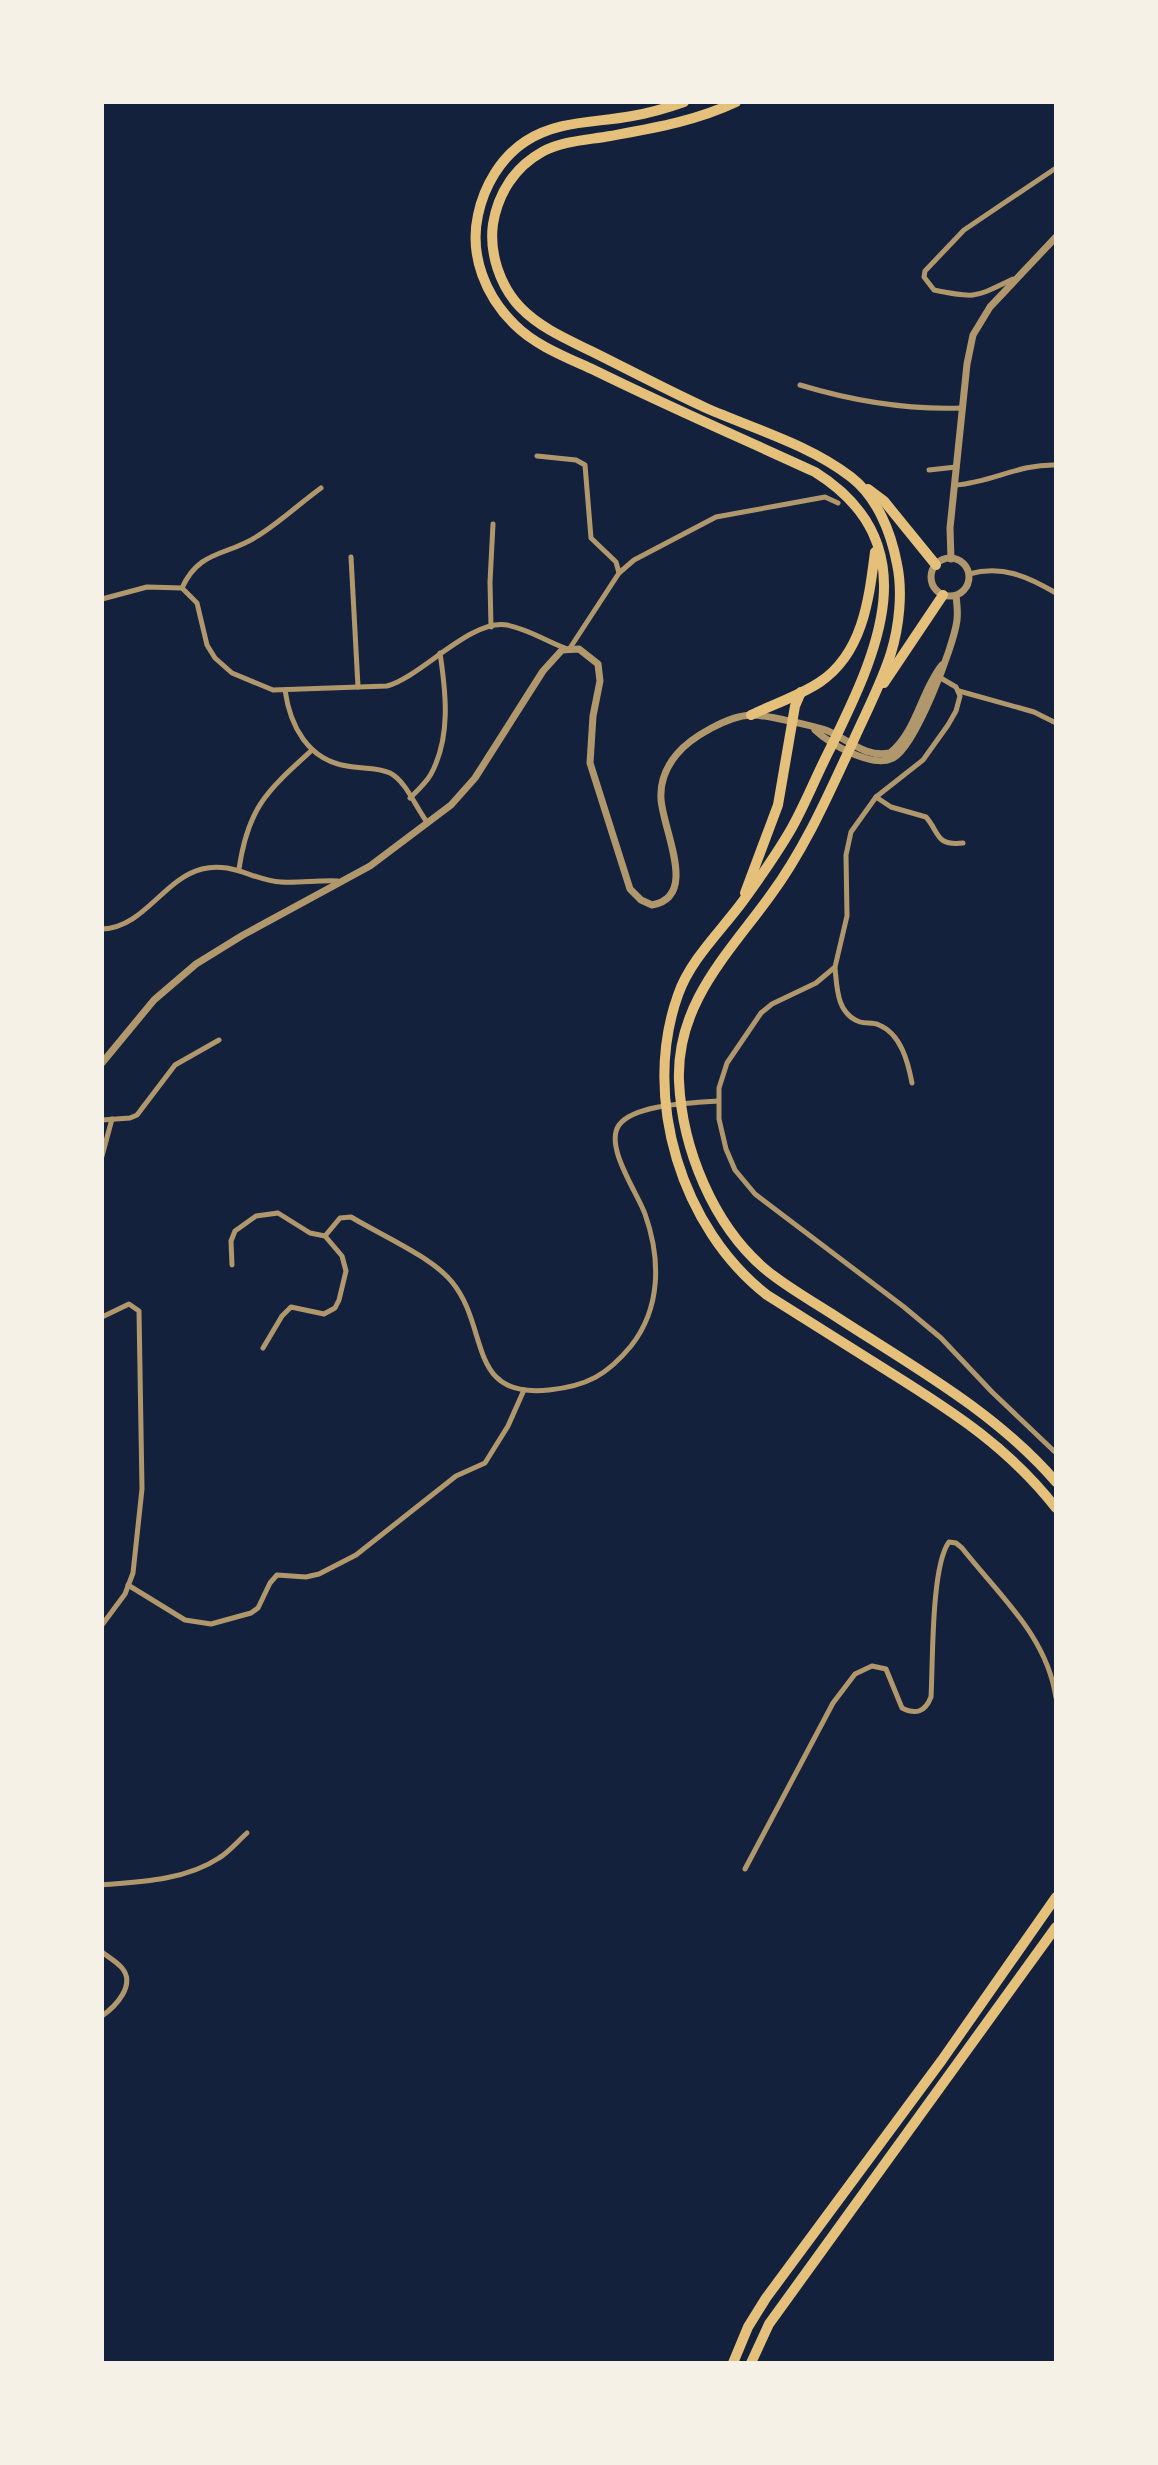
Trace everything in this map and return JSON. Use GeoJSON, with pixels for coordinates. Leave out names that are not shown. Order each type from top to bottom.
{"type":"FeatureCollection","features":[{"type":"Feature","properties":{"kind":"highway"},"geometry":{"type":"LineString","coordinates":[[684,102],[632,116],[567,124],[527,140],[511,152],[487,185],[476,224],[479,267],[484,282],[504,314],[518,329],[663,405],[815,472],[834,484],[854,503],[876,543],[884,589],[881,621],[870,664],[791,829],[679,991],[666,1041],[665,1081],[670,1131],[681,1175],[715,1241],[747,1279],[767,1295],[951,1410],[1017,1463],[1056,1508]]}},
{"type":"Feature","properties":{"kind":"highway"},"geometry":{"type":"LineString","coordinates":[[736,102],[704,116],[670,125],[547,148],[517,170],[502,193],[492,231],[496,264],[507,291],[525,312],[557,334],[704,407],[815,454],[884,501],[936,565]]}},
{"type":"Feature","properties":{"kind":"highway"},"geometry":{"type":"LineString","coordinates":[[856,481],[882,518],[897,562],[900,583],[892,650],[875,694],[793,863],[706,980],[693,1004],[683,1040],[679,1081],[686,1125],[706,1193],[732,1233],[763,1268],[976,1409],[1023,1445],[1056,1482]]}},
{"type":"Feature","properties":{"kind":"highway"},"geometry":{"type":"LineString","coordinates":[[751,715],[801,692],[830,674],[854,642],[869,600],[876,543]]}},
{"type":"Feature","properties":{"kind":"highway"},"geometry":{"type":"LineString","coordinates":[[875,694],[895,670],[943,595]]}},
{"type":"Feature","properties":{"kind":"highway"},"geometry":{"type":"LineString","coordinates":[[742,902],[778,805],[792,722],[801,692]]}},
{"type":"Feature","properties":{"kind":"highway"},"geometry":{"type":"LineString","coordinates":[[733,2363],[748,2327],[766,2298],[942,2060],[1056,1897]]}},
{"type":"Feature","properties":{"kind":"highway"},"geometry":{"type":"LineString","coordinates":[[751,2363],[769,2324],[1056,1927]]}},
{"type":"Feature","properties":{"kind":"street"},"geometry":{"type":"LineString","coordinates":[[1018,277],[979,296],[934,290],[924,277],[925,271],[964,230],[1056,168]]}},
{"type":"Feature","properties":{"kind":"street"},"geometry":{"type":"LineString","coordinates":[[951,559],[950,528],[973,335],[990,307],[1056,237]]}},
{"type":"Feature","properties":{"kind":"street"},"geometry":{"type":"LineString","coordinates":[[800,385],[843,398],[874,403],[931,409],[963,408]]}},
{"type":"Feature","properties":{"kind":"street"},"geometry":{"type":"LineString","coordinates":[[537,456],[576,460],[585,465],[591,538],[616,562],[619,573]]}},
{"type":"Feature","properties":{"kind":"street"},"geometry":{"type":"LineString","coordinates":[[956,485],[984,481],[1024,467],[1056,465]]}},
{"type":"Feature","properties":{"kind":"street"},"geometry":{"type":"LineString","coordinates":[[929,470],[957,467]]}},
{"type":"Feature","properties":{"kind":"street"},"geometry":{"type":"LineString","coordinates":[[182,588],[189,574],[210,557],[219,551],[241,546],[259,535],[321,488]]}},
{"type":"Feature","properties":{"kind":"street"},"geometry":{"type":"LineString","coordinates":[[102,1063],[154,1000],[196,964],[370,866],[428,823],[467,788],[549,663],[568,648],[619,573],[634,560],[716,517],[825,497],[838,503]]}},
{"type":"Feature","properties":{"kind":"street"},"geometry":{"type":"LineString","coordinates":[[491,627],[493,524]]}},
{"type":"Feature","properties":{"kind":"street"},"geometry":{"type":"LineString","coordinates":[[351,557],[358,687]]}},
{"type":"Feature","properties":{"kind":"street"},"geometry":{"type":"LineString","coordinates":[[951,559],[961,562],[969,574],[967,585],[956,596],[943,595],[931,582],[936,565],[951,559]]}},
{"type":"Feature","properties":{"kind":"street"},"geometry":{"type":"LineString","coordinates":[[969,574],[1003,570],[1030,578],[1056,593]]}},
{"type":"Feature","properties":{"kind":"street"},"geometry":{"type":"LineString","coordinates":[[102,599],[147,587],[182,588],[197,603],[207,645],[215,658],[232,673],[273,690],[397,684],[440,652],[491,627],[511,626],[589,654],[600,669],[590,763],[630,889],[641,900],[652,905],[670,899],[675,891],[677,876],[661,799],[667,767],[683,747],[704,733],[751,715],[814,729],[861,754],[886,761],[900,753],[916,730],[958,620],[956,596]]}},
{"type":"Feature","properties":{"kind":"street"},"geometry":{"type":"LineString","coordinates":[[410,798],[430,775],[444,733],[444,682],[440,652]]}},
{"type":"Feature","properties":{"kind":"street"},"geometry":{"type":"LineString","coordinates":[[937,676],[959,691],[1034,712],[1056,723]]}},
{"type":"Feature","properties":{"kind":"street"},"geometry":{"type":"LineString","coordinates":[[285,690],[293,722],[302,740],[312,750],[335,764],[388,772],[401,783],[428,823]]}},
{"type":"Feature","properties":{"kind":"street"},"geometry":{"type":"LineString","coordinates":[[912,1083],[908,1062],[895,1037],[879,1025],[859,1021],[846,1013],[837,996],[835,967],[847,916],[848,844],[855,824],[876,797],[908,774],[935,745],[960,702],[959,691]]}},
{"type":"Feature","properties":{"kind":"street"},"geometry":{"type":"LineString","coordinates":[[239,869],[244,835],[257,808],[312,750]]}},
{"type":"Feature","properties":{"kind":"street"},"geometry":{"type":"LineString","coordinates":[[876,797],[891,807],[926,817],[936,835],[945,842],[963,843]]}},
{"type":"Feature","properties":{"kind":"street"},"geometry":{"type":"LineString","coordinates":[[102,929],[130,921],[199,869],[239,869],[268,881],[343,882]]}},
{"type":"Feature","properties":{"kind":"street"},"geometry":{"type":"LineString","coordinates":[[835,967],[816,983],[772,1004],[761,1013],[727,1063],[717,1101],[726,1149],[735,1170],[755,1194],[941,1338],[1056,1453]]}},
{"type":"Feature","properties":{"kind":"street"},"geometry":{"type":"LineString","coordinates":[[102,1120],[137,1115],[175,1065],[219,1040]]}},
{"type":"Feature","properties":{"kind":"street"},"geometry":{"type":"LineString","coordinates":[[325,1236],[340,1218],[351,1217],[431,1264],[452,1282],[472,1316],[484,1362],[499,1382],[511,1389],[544,1391],[572,1388],[614,1367],[649,1318],[655,1293],[656,1254],[645,1214],[614,1140],[621,1122],[630,1114],[653,1108],[717,1101]]}},
{"type":"Feature","properties":{"kind":"street"},"geometry":{"type":"LineString","coordinates":[[102,1156],[112,1119]]}},
{"type":"Feature","properties":{"kind":"street"},"geometry":{"type":"LineString","coordinates":[[232,1265],[231,1241],[235,1231],[256,1216],[278,1213],[310,1233],[325,1236],[345,1263],[344,1283],[335,1308],[324,1314],[297,1307],[287,1310],[263,1348]]}},
{"type":"Feature","properties":{"kind":"street"},"geometry":{"type":"LineString","coordinates":[[102,1317],[129,1304],[139,1311],[142,1489],[133,1573],[113,1613],[102,1625]]}},
{"type":"Feature","properties":{"kind":"street"},"geometry":{"type":"LineString","coordinates":[[128,1585],[185,1620],[211,1624],[251,1613],[258,1608],[277,1575],[306,1577],[319,1574],[356,1555],[456,1476],[485,1463],[508,1426],[524,1390]]}},
{"type":"Feature","properties":{"kind":"street"},"geometry":{"type":"LineString","coordinates":[[745,1869],[833,1703],[855,1674],[872,1666],[881,1666],[889,1673],[902,1708],[920,1712],[928,1707],[938,1577],[943,1550],[949,1542],[962,1548],[1028,1626],[1049,1667],[1056,1698]]}},
{"type":"Feature","properties":{"kind":"street"},"geometry":{"type":"LineString","coordinates":[[102,1885],[144,1882],[196,1869],[219,1858],[247,1833]]}},
{"type":"Feature","properties":{"kind":"street"},"geometry":{"type":"LineString","coordinates":[[102,1952],[121,1967],[126,1976],[126,1988],[118,2003],[102,2016]]}}]}
